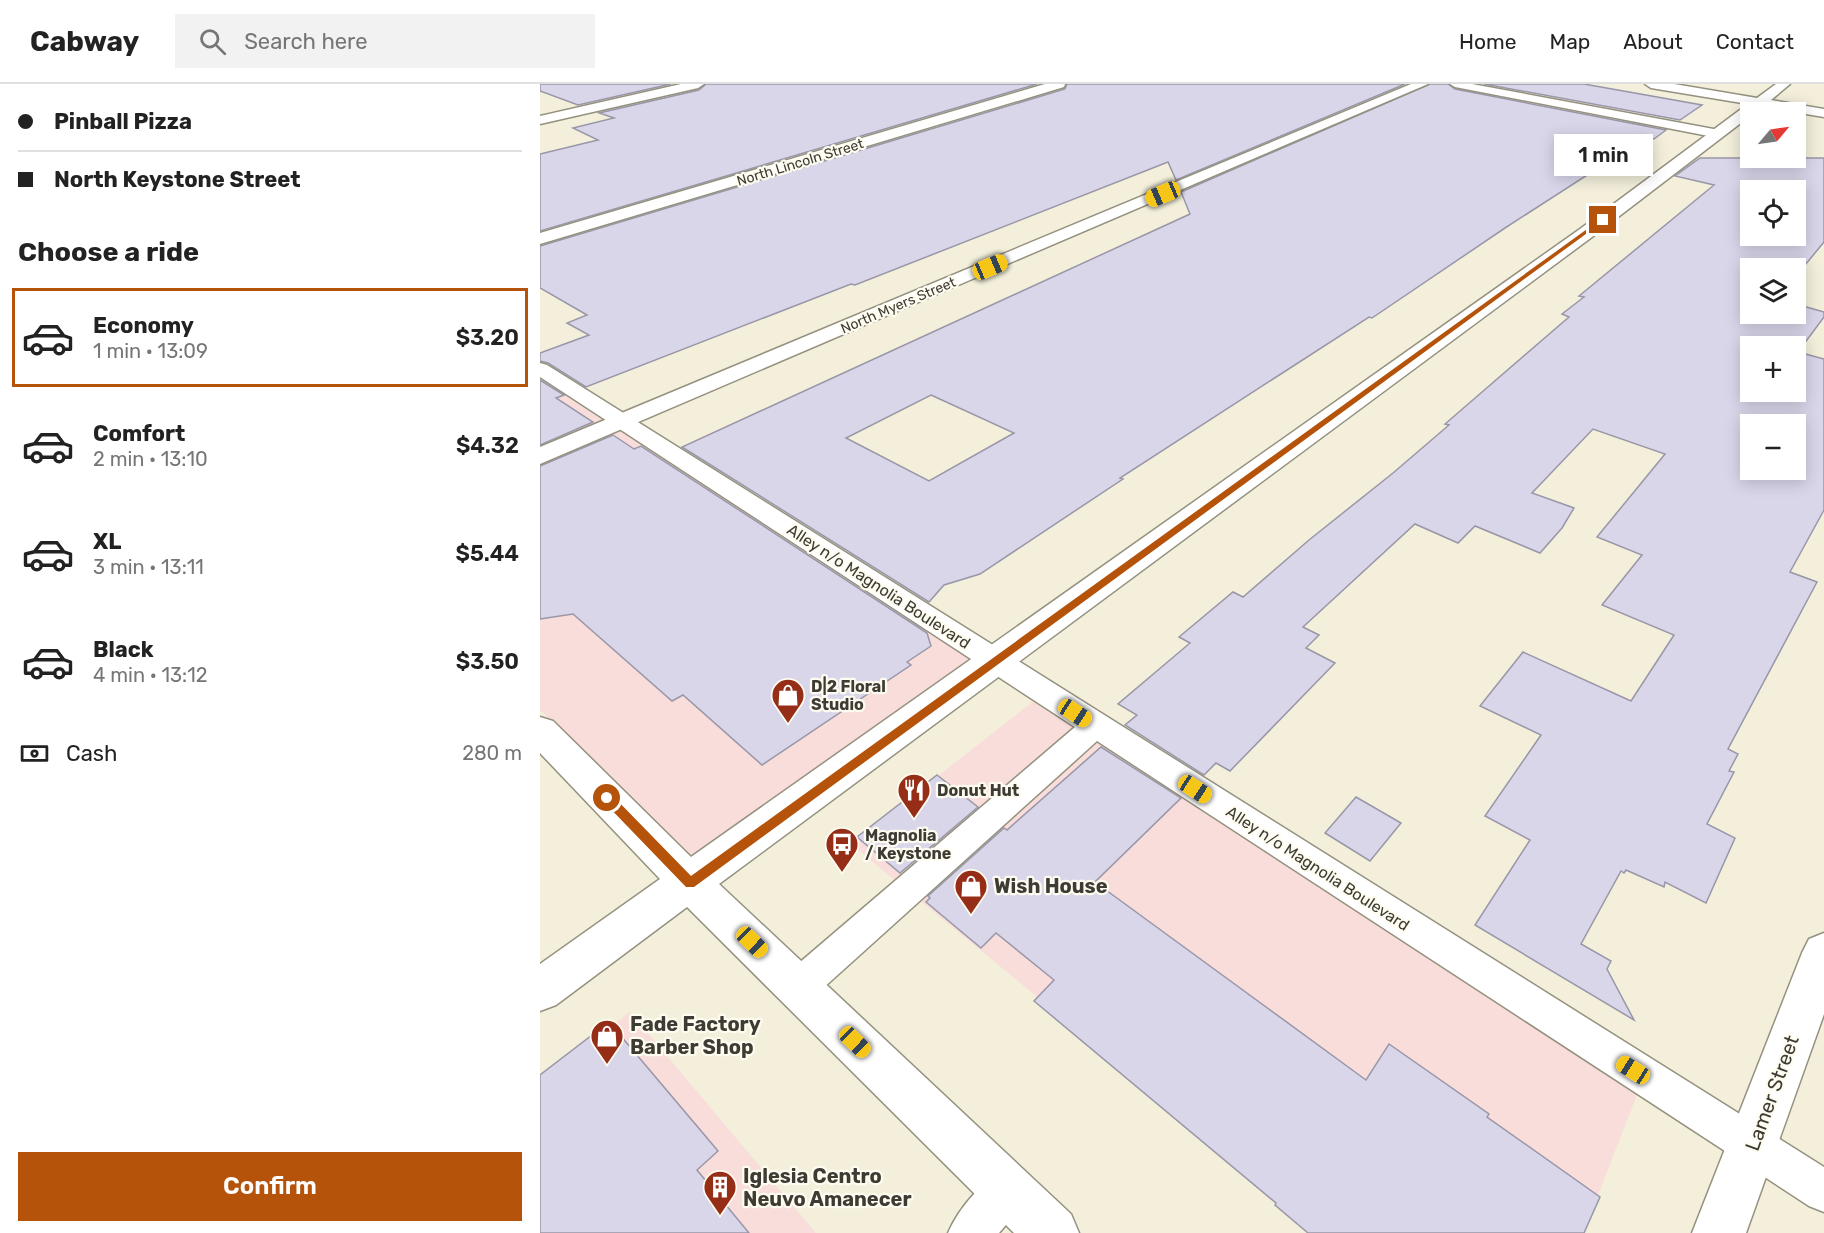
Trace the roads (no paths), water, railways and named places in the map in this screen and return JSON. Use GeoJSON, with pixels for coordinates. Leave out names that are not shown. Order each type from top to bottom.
{"type":"FeatureCollection","features":[{"type":"Feature","properties":{"kind":"street"},"geometry":{"type":"LineString","coordinates":[[540,120],[698,84]]}},
{"type":"Feature","properties":{"kind":"street","name":"North Lincoln Street"},"geometry":{"type":"LineString","coordinates":[[540,239],[1059,84]]}},
{"type":"Feature","properties":{"kind":"street","name":"North Myers Street"},"geometry":{"type":"LineString","coordinates":[[540,456],[1422,84]]}},
{"type":"Feature","properties":{"kind":"street"},"geometry":{"type":"LineString","coordinates":[[1651,84],[1774,91],[1824,113]]}},
{"type":"Feature","properties":{"kind":"street"},"geometry":{"type":"LineString","coordinates":[[540,990],[1586,233],[1774,91]]}},
{"type":"Feature","properties":{"kind":"street"},"geometry":{"type":"LineString","coordinates":[[540,730],[690,883],[1052,1233]]}},
{"type":"Feature","properties":{"kind":"street","name":"Lamer Street"},"geometry":{"type":"LineString","coordinates":[[1719,1233],[1824,953]]}},
{"type":"Feature","properties":{"kind":"lane"},"geometry":{"type":"LineString","coordinates":[[1455,84],[1719,134]]}},
{"type":"Feature","properties":{"kind":"lane","name":"Alley n/o Magnolia Boulevard"},"geometry":{"type":"LineString","coordinates":[[540,369],[1824,1191]]}},
{"type":"Feature","properties":{"kind":"lane"},"geometry":{"type":"LineString","coordinates":[[798,987],[1095,726]]}},
{"type":"Feature","properties":{"kind":"lane"},"geometry":{"type":"LineString","coordinates":[[970,1233],[1008,1190]]}},
{"type":"Feature","properties":{"kind":"place","name":"D|2 Floral Studio"},"geometry":{"type":"Point","coordinates":[788,724]}},
{"type":"Feature","properties":{"kind":"place","name":"Donut Hut"},"geometry":{"type":"Point","coordinates":[914,819]}},
{"type":"Feature","properties":{"kind":"place","name":"Magnolia / Keystone"},"geometry":{"type":"Point","coordinates":[842,873]}},
{"type":"Feature","properties":{"kind":"place","name":"Wish House"},"geometry":{"type":"Point","coordinates":[971,915]}},
{"type":"Feature","properties":{"kind":"place","name":"Fade Factory Barber Shop"},"geometry":{"type":"Point","coordinates":[607,1065]}},
{"type":"Feature","properties":{"kind":"place","name":"Iglesia Centro Neuvo Amanecer"},"geometry":{"type":"Point","coordinates":[720,1216]}}]}
